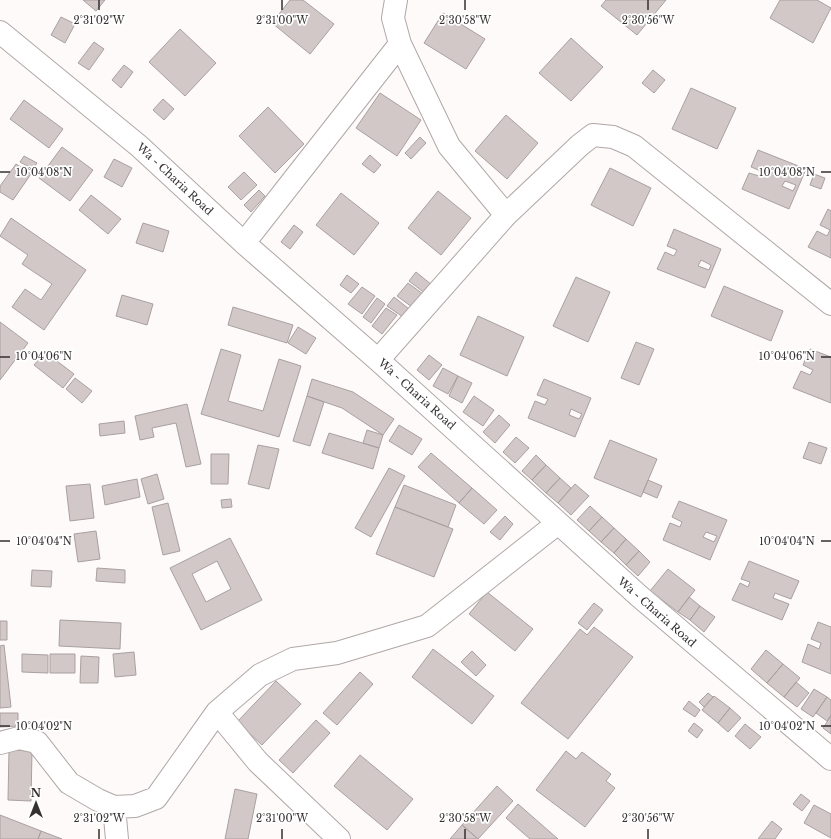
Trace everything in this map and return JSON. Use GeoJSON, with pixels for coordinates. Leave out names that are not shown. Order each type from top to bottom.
{"type":"FeatureCollection","features":[{"type":"Feature","properties":{"kind":"street"},"geometry":{"type":"LineString","coordinates":[[396,0],[393,18],[400,44],[449,146],[506,215]]}},
{"type":"Feature","properties":{"kind":"street","name":"Wa - Charia Road"},"geometry":{"type":"LineString","coordinates":[[0,32],[139,146],[244,243],[378,360],[639,596],[831,759]]}},
{"type":"Feature","properties":{"kind":"street"},"geometry":{"type":"LineString","coordinates":[[244,243],[400,44]]}},
{"type":"Feature","properties":{"kind":"street"},"geometry":{"type":"LineString","coordinates":[[378,360],[506,215],[580,145],[593,135],[613,137],[634,146],[831,304]]}},
{"type":"Feature","properties":{"kind":"street"},"geometry":{"type":"LineString","coordinates":[[0,742],[19,738],[37,742],[69,783],[114,808],[135,806],[156,798],[217,712],[260,675],[294,659],[337,653],[427,626],[558,523]]}},
{"type":"Feature","properties":{"kind":"street"},"geometry":{"type":"LineString","coordinates":[[217,712],[258,762],[339,839]]}},
{"type":"Feature","properties":{"kind":"street"},"geometry":{"type":"LineString","coordinates":[[114,808],[117,839]]}},
{"type":"Feature","properties":{"kind":"building"},"geometry":{"type":"Polygon","coordinates":[[[83,0],[105,0],[96,11],[83,0]]]}},
{"type":"Feature","properties":{"kind":"building"},"geometry":{"type":"Polygon","coordinates":[[[290,0],[303,0],[334,24],[310,54],[272,23],[290,0]]]}},
{"type":"Feature","properties":{"kind":"building"},"geometry":{"type":"Polygon","coordinates":[[[606,0],[666,0],[637,35],[601,6],[606,0]]]}},
{"type":"Feature","properties":{"kind":"building"},"geometry":{"type":"Polygon","coordinates":[[[780,0],[817,0],[831,8],[813,43],[770,18],[780,0]]]}},
{"type":"Feature","properties":{"kind":"building"},"geometry":{"type":"Polygon","coordinates":[[[443,13],[485,39],[466,69],[424,43],[443,13]]]}},
{"type":"Feature","properties":{"kind":"building"},"geometry":{"type":"Polygon","coordinates":[[[61,17],[75,24],[65,43],[51,35],[61,17]]]}},
{"type":"Feature","properties":{"kind":"building"},"geometry":{"type":"Polygon","coordinates":[[[180,29],[216,63],[185,96],[149,62],[180,29]]]}},
{"type":"Feature","properties":{"kind":"building"},"geometry":{"type":"Polygon","coordinates":[[[571,38],[603,67],[571,101],[539,73],[571,38]]]}},
{"type":"Feature","properties":{"kind":"building"},"geometry":{"type":"Polygon","coordinates":[[[94,42],[104,49],[89,70],[78,63],[94,42]]]}},
{"type":"Feature","properties":{"kind":"building"},"geometry":{"type":"Polygon","coordinates":[[[124,65],[133,72],[121,88],[112,80],[124,65]]]}},
{"type":"Feature","properties":{"kind":"building"},"geometry":{"type":"Polygon","coordinates":[[[653,70],[665,80],[654,93],[642,83],[653,70]]]}},
{"type":"Feature","properties":{"kind":"building"},"geometry":{"type":"Polygon","coordinates":[[[691,88],[736,108],[717,149],[672,129],[691,88]]]}},
{"type":"Feature","properties":{"kind":"building"},"geometry":{"type":"Polygon","coordinates":[[[380,93],[421,120],[397,156],[356,128],[380,93]]]}},
{"type":"Feature","properties":{"kind":"building"},"geometry":{"type":"Polygon","coordinates":[[[163,99],[174,109],[164,120],[153,110],[163,99]]]}},
{"type":"Feature","properties":{"kind":"building"},"geometry":{"type":"Polygon","coordinates":[[[24,100],[63,129],[49,148],[10,119],[24,100]]]}},
{"type":"Feature","properties":{"kind":"building"},"geometry":{"type":"Polygon","coordinates":[[[268,107],[304,144],[275,173],[239,136],[268,107]]]}},
{"type":"Feature","properties":{"kind":"building"},"geometry":{"type":"Polygon","coordinates":[[[506,115],[538,143],[507,179],[475,151],[506,115]]]}},
{"type":"Feature","properties":{"kind":"building"},"geometry":{"type":"Polygon","coordinates":[[[420,137],[426,143],[411,159],[405,153],[420,137]]]}},
{"type":"Feature","properties":{"kind":"building"},"geometry":{"type":"Polygon","coordinates":[[[62,147],[93,170],[70,201],[39,178],[62,147]]]}},
{"type":"Feature","properties":{"kind":"building"},"geometry":{"type":"Polygon","coordinates":[[[758,150],[806,169],[789,209],[742,189],[749,173],[759,176],[761,171],[751,167],[758,150]],[[785,181],[782,186],[793,191],[796,185],[785,181]]]}},
{"type":"Feature","properties":{"kind":"building"},"geometry":{"type":"Polygon","coordinates":[[[370,155],[381,165],[374,173],[362,164],[370,155]]]}},
{"type":"Feature","properties":{"kind":"building"},"geometry":{"type":"Polygon","coordinates":[[[24,156],[37,163],[33,169],[20,162],[24,156]]]}},
{"type":"Feature","properties":{"kind":"building"},"geometry":{"type":"Polygon","coordinates":[[[114,159],[132,168],[122,187],[104,177],[114,159]]]}},
{"type":"Feature","properties":{"kind":"building"},"geometry":{"type":"Polygon","coordinates":[[[16,164],[31,174],[13,200],[0,192],[0,186],[16,164]]]}},
{"type":"Feature","properties":{"kind":"building"},"geometry":{"type":"Polygon","coordinates":[[[610,168],[651,188],[633,226],[591,205],[610,168]]]}},
{"type":"Feature","properties":{"kind":"building"},"geometry":{"type":"Polygon","coordinates":[[[244,172],[257,185],[241,200],[228,187],[244,172]]]}},
{"type":"Feature","properties":{"kind":"building"},"geometry":{"type":"Polygon","coordinates":[[[814,174],[825,178],[821,189],[810,185],[814,174]]]}},
{"type":"Feature","properties":{"kind":"building"},"geometry":{"type":"Polygon","coordinates":[[[259,190],[265,196],[251,212],[244,205],[259,190]]]}},
{"type":"Feature","properties":{"kind":"building"},"geometry":{"type":"Polygon","coordinates":[[[438,191],[471,218],[441,255],[408,228],[438,191]]]}},
{"type":"Feature","properties":{"kind":"building"},"geometry":{"type":"Polygon","coordinates":[[[341,193],[379,223],[354,255],[316,225],[341,193]]]}},
{"type":"Feature","properties":{"kind":"building"},"geometry":{"type":"Polygon","coordinates":[[[91,195],[121,219],[108,234],[79,210],[91,195]]]}},
{"type":"Feature","properties":{"kind":"building"},"geometry":{"type":"Polygon","coordinates":[[[828,209],[831,211],[831,258],[808,247],[817,231],[827,236],[830,230],[820,225],[828,209]]]}},
{"type":"Feature","properties":{"kind":"building"},"geometry":{"type":"Polygon","coordinates":[[[11,218],[86,270],[44,330],[12,307],[25,289],[41,300],[52,284],[22,264],[28,255],[0,236],[11,218]]]}},
{"type":"Feature","properties":{"kind":"building"},"geometry":{"type":"Polygon","coordinates":[[[143,223],[169,231],[163,252],[136,243],[143,223]]]}},
{"type":"Feature","properties":{"kind":"building"},"geometry":{"type":"Polygon","coordinates":[[[294,225],[303,232],[290,249],[281,242],[294,225]]]}},
{"type":"Feature","properties":{"kind":"building"},"geometry":{"type":"Polygon","coordinates":[[[674,229],[721,249],[705,288],[657,269],[665,252],[674,256],[677,250],[667,246],[674,229]],[[701,260],[698,266],[709,270],[711,265],[701,260]]]}},
{"type":"Feature","properties":{"kind":"building"},"geometry":{"type":"Polygon","coordinates":[[[416,272],[432,285],[426,294],[409,281],[416,272]]]}},
{"type":"Feature","properties":{"kind":"building"},"geometry":{"type":"Polygon","coordinates":[[[347,275],[359,284],[351,293],[340,285],[347,275]]]}},
{"type":"Feature","properties":{"kind":"building"},"geometry":{"type":"Polygon","coordinates":[[[576,277],[610,292],[588,342],[553,326],[576,277]]]}},
{"type":"Feature","properties":{"kind":"building"},"geometry":{"type":"Polygon","coordinates":[[[408,283],[423,294],[412,307],[397,296],[408,283]]]}},
{"type":"Feature","properties":{"kind":"building"},"geometry":{"type":"Polygon","coordinates":[[[724,286],[783,311],[771,341],[711,316],[724,286]]]}},
{"type":"Feature","properties":{"kind":"building"},"geometry":{"type":"Polygon","coordinates":[[[362,287],[375,296],[362,314],[348,304],[362,287]]]}},
{"type":"Feature","properties":{"kind":"building"},"geometry":{"type":"Polygon","coordinates":[[[122,295],[153,304],[147,325],[116,316],[122,295]]]}},
{"type":"Feature","properties":{"kind":"building"},"geometry":{"type":"Polygon","coordinates":[[[394,297],[409,309],[403,317],[387,306],[394,297]]]}},
{"type":"Feature","properties":{"kind":"building"},"geometry":{"type":"Polygon","coordinates":[[[377,298],[385,304],[371,323],[363,317],[377,298]]]}},
{"type":"Feature","properties":{"kind":"building"},"geometry":{"type":"Polygon","coordinates":[[[233,307],[293,325],[287,343],[228,325],[233,307]]]}},
{"type":"Feature","properties":{"kind":"building"},"geometry":{"type":"Polygon","coordinates":[[[386,308],[397,315],[382,334],[372,326],[386,308]]]}},
{"type":"Feature","properties":{"kind":"building"},"geometry":{"type":"Polygon","coordinates":[[[478,316],[524,337],[507,376],[460,355],[478,316]]]}},
{"type":"Feature","properties":{"kind":"building"},"geometry":{"type":"Polygon","coordinates":[[[0,322],[28,343],[0,380],[0,322]]]}},
{"type":"Feature","properties":{"kind":"building"},"geometry":{"type":"Polygon","coordinates":[[[298,327],[316,338],[306,354],[288,343],[298,327]]]}},
{"type":"Feature","properties":{"kind":"building"},"geometry":{"type":"Polygon","coordinates":[[[636,342],[654,349],[639,385],[621,378],[636,342]]]}},
{"type":"Feature","properties":{"kind":"building"},"geometry":{"type":"Polygon","coordinates":[[[221,349],[241,355],[228,401],[263,411],[279,359],[301,366],[279,437],[201,414],[221,349]]]}},
{"type":"Feature","properties":{"kind":"building"},"geometry":{"type":"Polygon","coordinates":[[[810,349],[831,357],[831,403],[793,388],[801,371],[810,375],[813,370],[803,365],[810,349]]]}},
{"type":"Feature","properties":{"kind":"building"},"geometry":{"type":"Polygon","coordinates":[[[45,352],[74,374],[63,388],[34,365],[45,352]]]}},
{"type":"Feature","properties":{"kind":"building"},"geometry":{"type":"Polygon","coordinates":[[[429,355],[442,365],[429,380],[417,370],[429,355]]]}},
{"type":"Feature","properties":{"kind":"building"},"geometry":{"type":"Polygon","coordinates":[[[443,368],[458,376],[448,394],[433,386],[443,368]]]}},
{"type":"Feature","properties":{"kind":"building"},"geometry":{"type":"Polygon","coordinates":[[[458,376],[472,383],[462,403],[449,396],[458,376]]]}},
{"type":"Feature","properties":{"kind":"building"},"geometry":{"type":"Polygon","coordinates":[[[75,378],[92,391],[82,403],[66,389],[75,378]]]}},
{"type":"Feature","properties":{"kind":"building"},"geometry":{"type":"Polygon","coordinates":[[[312,379],[353,392],[394,419],[383,435],[342,408],[307,396],[312,379]]]}},
{"type":"Feature","properties":{"kind":"building"},"geometry":{"type":"Polygon","coordinates":[[[544,379],[591,398],[575,437],[528,418],[535,401],[545,405],[548,399],[537,395],[544,379]],[[571,409],[569,415],[579,419],[582,414],[571,409]]]}},
{"type":"Feature","properties":{"kind":"building"},"geometry":{"type":"Polygon","coordinates":[[[307,396],[324,402],[310,446],[293,441],[307,396]]]}},
{"type":"Feature","properties":{"kind":"building"},"geometry":{"type":"Polygon","coordinates":[[[474,396],[494,410],[483,426],[463,412],[474,396]]]}},
{"type":"Feature","properties":{"kind":"building"},"geometry":{"type":"Polygon","coordinates":[[[187,404],[201,464],[186,467],[176,423],[152,428],[154,437],[140,440],[135,416],[187,404]]]}},
{"type":"Feature","properties":{"kind":"building"},"geometry":{"type":"Polygon","coordinates":[[[499,415],[510,425],[495,443],[483,432],[499,415]]]}},
{"type":"Feature","properties":{"kind":"building"},"geometry":{"type":"Polygon","coordinates":[[[124,421],[125,433],[100,436],[99,424],[124,421]]]}},
{"type":"Feature","properties":{"kind":"building"},"geometry":{"type":"Polygon","coordinates":[[[399,425],[422,439],[412,455],[389,441],[399,425]]]}},
{"type":"Feature","properties":{"kind":"building"},"geometry":{"type":"Polygon","coordinates":[[[367,430],[383,435],[379,448],[363,443],[367,430]]]}},
{"type":"Feature","properties":{"kind":"building"},"geometry":{"type":"Polygon","coordinates":[[[329,433],[379,448],[373,469],[322,453],[329,433]]]}},
{"type":"Feature","properties":{"kind":"building"},"geometry":{"type":"Polygon","coordinates":[[[516,437],[529,448],[515,463],[503,452],[516,437]]]}},
{"type":"Feature","properties":{"kind":"building"},"geometry":{"type":"Polygon","coordinates":[[[610,440],[657,459],[641,497],[594,478],[610,440]]]}},
{"type":"Feature","properties":{"kind":"building"},"geometry":{"type":"Polygon","coordinates":[[[809,442],[827,448],[821,464],[803,458],[809,442]]]}},
{"type":"Feature","properties":{"kind":"building"},"geometry":{"type":"Polygon","coordinates":[[[258,445],[279,449],[269,489],[248,484],[258,445]]]}},
{"type":"Feature","properties":{"kind":"building"},"geometry":{"type":"Polygon","coordinates":[[[431,453],[472,488],[459,503],[418,467],[431,453]]]}},
{"type":"Feature","properties":{"kind":"building"},"geometry":{"type":"Polygon","coordinates":[[[211,454],[229,454],[228,484],[211,484],[211,454]]]}},
{"type":"Feature","properties":{"kind":"building"},"geometry":{"type":"Polygon","coordinates":[[[536,455],[546,465],[532,480],[522,471],[536,455]]]}},
{"type":"Feature","properties":{"kind":"building"},"geometry":{"type":"Polygon","coordinates":[[[546,465],[560,478],[546,493],[532,480],[546,465]]]}},
{"type":"Feature","properties":{"kind":"building"},"geometry":{"type":"Polygon","coordinates":[[[389,468],[405,476],[371,537],[355,528],[389,468]]]}},
{"type":"Feature","properties":{"kind":"building"},"geometry":{"type":"Polygon","coordinates":[[[157,474],[164,499],[148,504],[141,479],[157,474]]]}},
{"type":"Feature","properties":{"kind":"building"},"geometry":{"type":"Polygon","coordinates":[[[560,478],[571,488],[558,503],[546,493],[560,478]]]}},
{"type":"Feature","properties":{"kind":"building"},"geometry":{"type":"Polygon","coordinates":[[[137,479],[140,497],[105,505],[102,486],[137,479]]]}},
{"type":"Feature","properties":{"kind":"building"},"geometry":{"type":"Polygon","coordinates":[[[648,480],[662,486],[657,498],[643,492],[648,480]]]}},
{"type":"Feature","properties":{"kind":"building"},"geometry":{"type":"Polygon","coordinates":[[[90,484],[94,518],[70,521],[66,486],[90,484]]]}},
{"type":"Feature","properties":{"kind":"building"},"geometry":{"type":"Polygon","coordinates":[[[575,484],[589,496],[571,515],[558,503],[575,484]]]}},
{"type":"Feature","properties":{"kind":"building"},"geometry":{"type":"Polygon","coordinates":[[[404,485],[456,505],[448,527],[395,507],[404,485]]]}},
{"type":"Feature","properties":{"kind":"building"},"geometry":{"type":"Polygon","coordinates":[[[472,488],[497,510],[484,524],[459,503],[472,488]]]}},
{"type":"Feature","properties":{"kind":"building"},"geometry":{"type":"Polygon","coordinates":[[[231,499],[232,507],[222,508],[221,500],[231,499]]]}},
{"type":"Feature","properties":{"kind":"building"},"geometry":{"type":"Polygon","coordinates":[[[679,501],[727,520],[710,560],[663,540],[670,523],[680,527],[682,522],[672,517],[679,501]],[[706,532],[703,537],[714,542],[717,536],[706,532]]]}},
{"type":"Feature","properties":{"kind":"building"},"geometry":{"type":"Polygon","coordinates":[[[168,503],[180,551],[163,555],[152,507],[168,503]]]}},
{"type":"Feature","properties":{"kind":"building"},"geometry":{"type":"Polygon","coordinates":[[[590,506],[602,517],[589,531],[577,520],[590,506]]]}},
{"type":"Feature","properties":{"kind":"building"},"geometry":{"type":"Polygon","coordinates":[[[395,507],[453,529],[434,577],[376,554],[395,507]]]}},
{"type":"Feature","properties":{"kind":"building"},"geometry":{"type":"Polygon","coordinates":[[[505,516],[513,524],[500,540],[490,532],[505,516]]]}},
{"type":"Feature","properties":{"kind":"building"},"geometry":{"type":"Polygon","coordinates":[[[602,517],[614,528],[601,542],[589,531],[602,517]]]}},
{"type":"Feature","properties":{"kind":"building"},"geometry":{"type":"Polygon","coordinates":[[[614,528],[626,539],[614,553],[601,542],[614,528]]]}},
{"type":"Feature","properties":{"kind":"building"},"geometry":{"type":"Polygon","coordinates":[[[96,531],[100,559],[78,562],[74,534],[96,531]]]}},
{"type":"Feature","properties":{"kind":"building"},"geometry":{"type":"Polygon","coordinates":[[[230,538],[262,600],[201,630],[170,568],[230,538]],[[217,561],[192,574],[206,602],[231,589],[217,561]]]}},
{"type":"Feature","properties":{"kind":"building"},"geometry":{"type":"Polygon","coordinates":[[[626,539],[639,551],[626,565],[614,553],[626,539]]]}},
{"type":"Feature","properties":{"kind":"building"},"geometry":{"type":"Polygon","coordinates":[[[639,551],[650,562],[638,576],[626,565],[639,551]]]}},
{"type":"Feature","properties":{"kind":"building"},"geometry":{"type":"Polygon","coordinates":[[[749,561],[799,581],[791,599],[775,593],[773,598],[789,604],[782,620],[732,600],[740,583],[748,587],[750,582],[741,579],[749,561]]]}},
{"type":"Feature","properties":{"kind":"building"},"geometry":{"type":"Polygon","coordinates":[[[97,568],[125,570],[125,583],[96,581],[97,568]]]}},
{"type":"Feature","properties":{"kind":"building"},"geometry":{"type":"Polygon","coordinates":[[[668,569],[695,590],[678,612],[650,591],[668,569]]]}},
{"type":"Feature","properties":{"kind":"building"},"geometry":{"type":"Polygon","coordinates":[[[32,570],[52,571],[51,587],[31,586],[32,570]]]}},
{"type":"Feature","properties":{"kind":"building"},"geometry":{"type":"Polygon","coordinates":[[[487,592],[533,629],[515,651],[469,614],[487,592]]]}},
{"type":"Feature","properties":{"kind":"building"},"geometry":{"type":"Polygon","coordinates":[[[689,597],[700,606],[690,620],[678,612],[689,597]]]}},
{"type":"Feature","properties":{"kind":"building"},"geometry":{"type":"Polygon","coordinates":[[[594,603],[603,610],[587,630],[578,623],[594,603]]]}},
{"type":"Feature","properties":{"kind":"building"},"geometry":{"type":"Polygon","coordinates":[[[700,606],[715,617],[704,632],[690,620],[700,606]]]}},
{"type":"Feature","properties":{"kind":"building"},"geometry":{"type":"Polygon","coordinates":[[[60,620],[121,623],[120,649],[59,646],[60,620]]]}},
{"type":"Feature","properties":{"kind":"building"},"geometry":{"type":"Polygon","coordinates":[[[0,621],[7,621],[7,640],[0,640],[0,621]]]}},
{"type":"Feature","properties":{"kind":"building"},"geometry":{"type":"Polygon","coordinates":[[[818,622],[831,627],[831,674],[802,662],[808,644],[819,649],[821,643],[811,639],[818,622]]]}},
{"type":"Feature","properties":{"kind":"building"},"geometry":{"type":"Polygon","coordinates":[[[594,627],[633,657],[568,739],[521,703],[580,629],[587,635],[594,627]]]}},
{"type":"Feature","properties":{"kind":"building"},"geometry":{"type":"Polygon","coordinates":[[[4,645],[11,707],[0,708],[0,646],[4,645]]]}},
{"type":"Feature","properties":{"kind":"building"},"geometry":{"type":"Polygon","coordinates":[[[433,649],[494,696],[472,724],[412,677],[433,649]]]}},
{"type":"Feature","properties":{"kind":"building"},"geometry":{"type":"Polygon","coordinates":[[[766,650],[783,664],[767,683],[751,669],[766,650]]]}},
{"type":"Feature","properties":{"kind":"building"},"geometry":{"type":"Polygon","coordinates":[[[472,651],[486,665],[476,676],[461,662],[472,651]]]}},
{"type":"Feature","properties":{"kind":"building"},"geometry":{"type":"Polygon","coordinates":[[[134,652],[136,675],[115,677],[113,654],[134,652]]]}},
{"type":"Feature","properties":{"kind":"building"},"geometry":{"type":"Polygon","coordinates":[[[22,654],[48,655],[48,673],[22,672],[22,654]]]}},
{"type":"Feature","properties":{"kind":"building"},"geometry":{"type":"Polygon","coordinates":[[[50,654],[75,654],[75,673],[50,673],[50,654]]]}},
{"type":"Feature","properties":{"kind":"building"},"geometry":{"type":"Polygon","coordinates":[[[81,656],[99,657],[98,683],[80,683],[81,656]]]}},
{"type":"Feature","properties":{"kind":"building"},"geometry":{"type":"Polygon","coordinates":[[[783,664],[800,678],[784,697],[767,683],[783,664]]]}},
{"type":"Feature","properties":{"kind":"building"},"geometry":{"type":"Polygon","coordinates":[[[360,672],[373,684],[337,725],[323,713],[360,672]]]}},
{"type":"Feature","properties":{"kind":"building"},"geometry":{"type":"Polygon","coordinates":[[[276,681],[301,704],[262,745],[237,722],[276,681]]]}},
{"type":"Feature","properties":{"kind":"building"},"geometry":{"type":"Polygon","coordinates":[[[796,682],[809,693],[797,707],[784,697],[796,682]]]}},
{"type":"Feature","properties":{"kind":"building"},"geometry":{"type":"Polygon","coordinates":[[[814,689],[827,697],[813,717],[801,709],[814,689]]]}},
{"type":"Feature","properties":{"kind":"building"},"geometry":{"type":"Polygon","coordinates":[[[708,693],[713,697],[704,707],[699,702],[708,693]]]}},
{"type":"Feature","properties":{"kind":"building"},"geometry":{"type":"Polygon","coordinates":[[[714,696],[730,708],[718,723],[702,710],[714,696]]]}},
{"type":"Feature","properties":{"kind":"building"},"geometry":{"type":"Polygon","coordinates":[[[827,697],[831,700],[831,715],[827,721],[816,713],[827,697]]]}},
{"type":"Feature","properties":{"kind":"building"},"geometry":{"type":"Polygon","coordinates":[[[689,701],[700,710],[695,717],[683,709],[689,701]]]}},
{"type":"Feature","properties":{"kind":"building"},"geometry":{"type":"Polygon","coordinates":[[[730,708],[741,718],[728,732],[718,723],[730,708]]]}},
{"type":"Feature","properties":{"kind":"building"},"geometry":{"type":"Polygon","coordinates":[[[0,713],[18,713],[18,726],[0,727],[0,713]]]}},
{"type":"Feature","properties":{"kind":"building"},"geometry":{"type":"Polygon","coordinates":[[[831,716],[831,734],[823,728],[831,716]]]}},
{"type":"Feature","properties":{"kind":"building"},"geometry":{"type":"Polygon","coordinates":[[[316,720],[330,733],[293,773],[279,760],[316,720]]]}},
{"type":"Feature","properties":{"kind":"building"},"geometry":{"type":"Polygon","coordinates":[[[694,723],[703,730],[697,738],[688,731],[694,723]]]}},
{"type":"Feature","properties":{"kind":"building"},"geometry":{"type":"Polygon","coordinates":[[[745,724],[761,737],[750,749],[735,736],[745,724]]]}},
{"type":"Feature","properties":{"kind":"building"},"geometry":{"type":"Polygon","coordinates":[[[9,750],[32,751],[31,801],[8,800],[9,750]]]}},
{"type":"Feature","properties":{"kind":"building"},"geometry":{"type":"Polygon","coordinates":[[[566,751],[576,759],[582,752],[611,774],[606,781],[615,788],[585,827],[536,790],[566,751]]]}},
{"type":"Feature","properties":{"kind":"building"},"geometry":{"type":"Polygon","coordinates":[[[360,755],[413,799],[387,830],[334,786],[360,755]]]}},
{"type":"Feature","properties":{"kind":"building"},"geometry":{"type":"Polygon","coordinates":[[[497,786],[513,801],[478,839],[462,825],[497,786]]]}},
{"type":"Feature","properties":{"kind":"building"},"geometry":{"type":"Polygon","coordinates":[[[235,789],[257,794],[248,839],[225,839],[235,789]]]}},
{"type":"Feature","properties":{"kind":"building"},"geometry":{"type":"Polygon","coordinates":[[[801,794],[810,801],[802,811],[793,804],[801,794]]]}},
{"type":"Feature","properties":{"kind":"building"},"geometry":{"type":"Polygon","coordinates":[[[518,804],[558,839],[530,839],[506,818],[518,804]]]}},
{"type":"Feature","properties":{"kind":"building"},"geometry":{"type":"Polygon","coordinates":[[[814,805],[831,814],[831,838],[804,823],[814,805]]]}},
{"type":"Feature","properties":{"kind":"building"},"geometry":{"type":"Polygon","coordinates":[[[0,815],[41,831],[38,839],[0,839],[0,815]]]}},
{"type":"Feature","properties":{"kind":"building"},"geometry":{"type":"Polygon","coordinates":[[[772,821],[782,829],[775,839],[758,839],[772,821]]]}},
{"type":"Feature","properties":{"kind":"building"},"geometry":{"type":"Polygon","coordinates":[[[462,825],[478,839],[450,839],[462,825]]]}},
{"type":"Feature","properties":{"kind":"building"},"geometry":{"type":"Polygon","coordinates":[[[41,831],[62,839],[38,839],[41,831]]]}}]}
